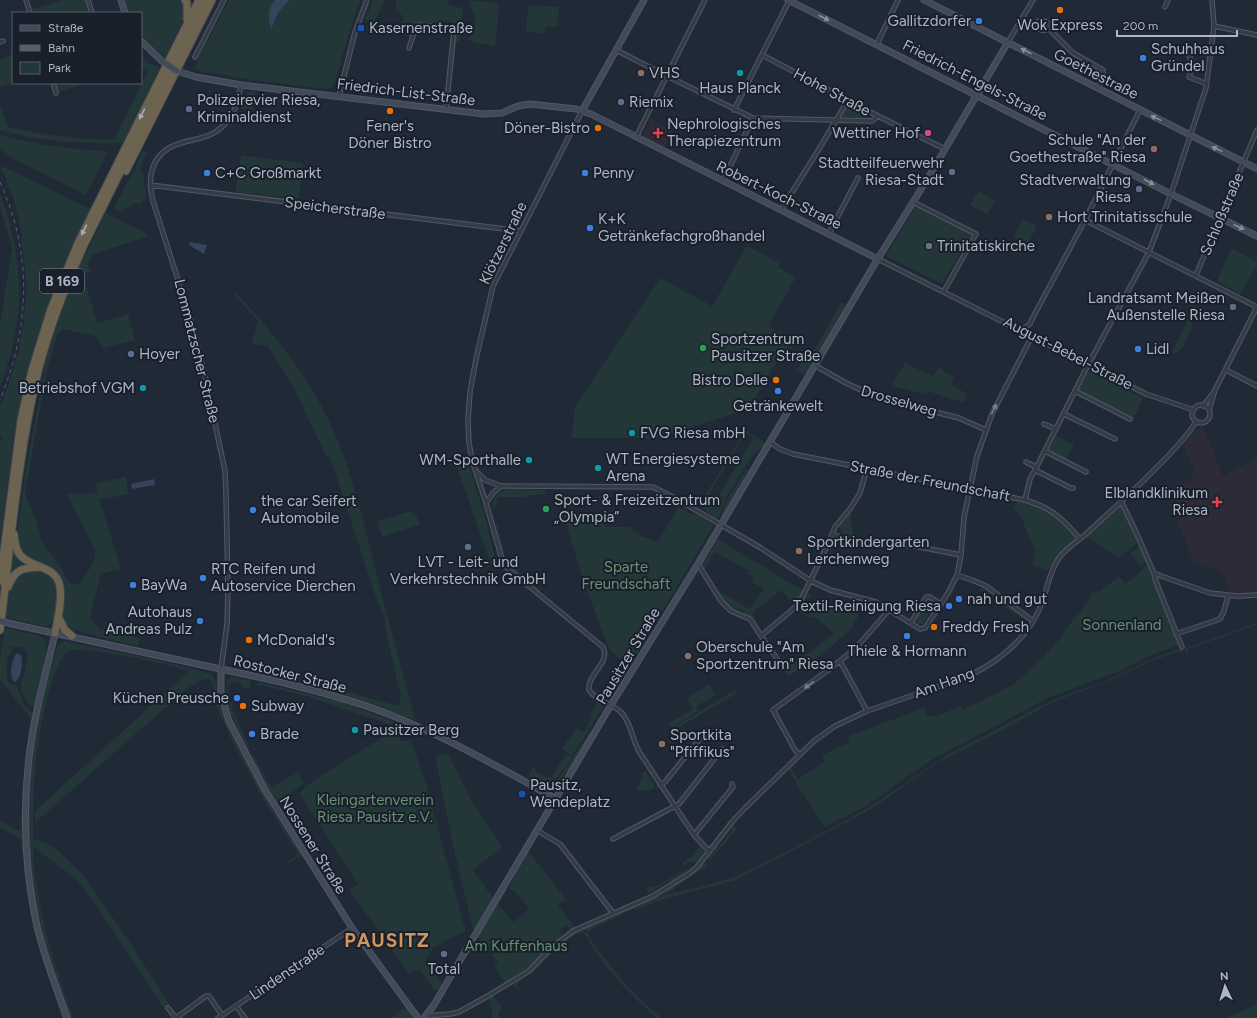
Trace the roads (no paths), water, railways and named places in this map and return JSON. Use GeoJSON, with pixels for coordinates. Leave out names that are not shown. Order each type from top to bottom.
{"type":"FeatureCollection","features":[{"type":"Feature","properties":{"kind":"highway"},"geometry":{"type":"LineString","coordinates":[[185,0],[188,14],[187,24]]}},
{"type":"Feature","properties":{"kind":"highway","name":"B 169"},"geometry":{"type":"LineString","coordinates":[[0,581],[21,420],[32,370],[49,315],[65,272],[78,243],[199,0]]}},
{"type":"Feature","properties":{"kind":"highway","name":"B 169"},"geometry":{"type":"LineString","coordinates":[[0,630],[28,418],[46,343],[71,275],[206,0]]}},
{"type":"Feature","properties":{"kind":"highway"},"geometry":{"type":"LineString","coordinates":[[114,185],[123,177],[212,0]]}},
{"type":"Feature","properties":{"kind":"highway"},"geometry":{"type":"LineString","coordinates":[[13,524],[16,546],[20,555],[52,572],[60,586],[55,633]]}},
{"type":"Feature","properties":{"kind":"highway"},"geometry":{"type":"LineString","coordinates":[[4,596],[13,576],[18,571],[25,568],[44,567]]}},
{"type":"Feature","properties":{"kind":"highway"},"geometry":{"type":"LineString","coordinates":[[58,616],[65,630],[72,636]]}},
{"type":"Feature","properties":{"kind":"street"},"geometry":{"type":"LineString","coordinates":[[26,0],[30,12]]}},
{"type":"Feature","properties":{"kind":"street"},"geometry":{"type":"LineString","coordinates":[[88,0],[92,12]]}},
{"type":"Feature","properties":{"kind":"street"},"geometry":{"type":"LineString","coordinates":[[121,0],[125,12]]}},
{"type":"Feature","properties":{"kind":"street"},"geometry":{"type":"LineString","coordinates":[[195,57],[224,0]]}},
{"type":"Feature","properties":{"kind":"street"},"geometry":{"type":"LineString","coordinates":[[339,96],[355,32],[367,0]]}},
{"type":"Feature","properties":{"kind":"street","name":"Klötzerstraße"},"geometry":{"type":"LineString","coordinates":[[612,705],[593,694],[588,687],[603,660],[605,654],[603,647],[507,568],[503,563],[470,450],[468,420],[470,392],[476,359],[493,286],[582,111],[644,0]]}},
{"type":"Feature","properties":{"kind":"street"},"geometry":{"type":"LineString","coordinates":[[636,137],[705,0]]}},
{"type":"Feature","properties":{"kind":"street"},"geometry":{"type":"LineString","coordinates":[[734,110],[789,0]]}},
{"type":"Feature","properties":{"kind":"street","name":"Friedrich-Engels-Straße"},"geometry":{"type":"LineString","coordinates":[[789,0],[1171,194],[1257,236]]}},
{"type":"Feature","properties":{"kind":"street"},"geometry":{"type":"LineString","coordinates":[[877,44],[898,0]]}},
{"type":"Feature","properties":{"kind":"street","name":"Goethestraße"},"geometry":{"type":"LineString","coordinates":[[924,0],[1257,169]]}},
{"type":"Feature","properties":{"kind":"street"},"geometry":{"type":"LineString","coordinates":[[944,291],[976,234],[913,202],[1033,0]]}},
{"type":"Feature","properties":{"kind":"street"},"geometry":{"type":"LineString","coordinates":[[1165,7],[1168,0]]}},
{"type":"Feature","properties":{"kind":"street"},"geometry":{"type":"LineString","coordinates":[[1025,500],[1030,479],[1044,451],[1088,365],[1149,252],[1171,194],[1207,84],[1214,26],[1212,0]]}},
{"type":"Feature","properties":{"kind":"street"},"geometry":{"type":"LineString","coordinates":[[409,48],[418,25],[451,29],[454,31],[446,109]]}},
{"type":"Feature","properties":{"kind":"street"},"geometry":{"type":"LineString","coordinates":[[1214,26],[1257,36]]}},
{"type":"Feature","properties":{"kind":"street"},"geometry":{"type":"LineString","coordinates":[[1049,29],[1073,53],[1103,70],[1103,75],[1098,88]]}},
{"type":"Feature","properties":{"kind":"street","name":"Friedrich-List-Straße"},"geometry":{"type":"LineString","coordinates":[[142,42],[163,62],[177,71],[196,77],[241,85],[494,114],[506,112],[518,106],[530,104],[582,111]]}},
{"type":"Feature","properties":{"kind":"street"},"geometry":{"type":"LineString","coordinates":[[616,50],[734,110],[753,118],[872,121],[878,116]]}},
{"type":"Feature","properties":{"kind":"street","name":"Hohe Straße"},"geometry":{"type":"LineString","coordinates":[[762,55],[878,116],[945,149]]}},
{"type":"Feature","properties":{"kind":"street"},"geometry":{"type":"LineString","coordinates":[[1189,55],[1193,65],[1188,77],[1207,84]]}},
{"type":"Feature","properties":{"kind":"street"},"geometry":{"type":"LineString","coordinates":[[53,84],[56,93]]}},
{"type":"Feature","properties":{"kind":"street","name":"Lommatzscher Straße"},"geometry":{"type":"LineString","coordinates":[[221,669],[227,624],[228,602],[226,493],[224,471],[205,376],[193,328],[177,272],[153,201],[150,185],[153,168],[162,153],[177,144],[212,135],[224,126],[233,114],[241,85]]}},
{"type":"Feature","properties":{"kind":"street"},"geometry":{"type":"LineString","coordinates":[[781,210],[848,100]]}},
{"type":"Feature","properties":{"kind":"street"},"geometry":{"type":"LineString","coordinates":[[1021,330],[1032,321],[1140,110]]}},
{"type":"Feature","properties":{"kind":"street","name":"Robert-Koch-Straße"},"geometry":{"type":"LineString","coordinates":[[582,111],[591,114],[878,259]]}},
{"type":"Feature","properties":{"kind":"street"},"geometry":{"type":"LineString","coordinates":[[723,181],[753,118]]}},
{"type":"Feature","properties":{"kind":"street","name":"Schloßstraße"},"geometry":{"type":"LineString","coordinates":[[1196,275],[1257,130]]}},
{"type":"Feature","properties":{"kind":"street"},"geometry":{"type":"LineString","coordinates":[[829,233],[858,178]]}},
{"type":"Feature","properties":{"kind":"street","name":"Speicherstraße"},"geometry":{"type":"LineString","coordinates":[[150,185],[517,231],[522,230]]}},
{"type":"Feature","properties":{"kind":"street","name":"Pausitzer Straße"},"geometry":{"type":"LineString","coordinates":[[425,1017],[698,564],[913,202]]}},
{"type":"Feature","properties":{"kind":"street"},"geometry":{"type":"LineString","coordinates":[[1085,220],[1257,307],[1216,390],[1209,410],[1210,418],[1206,422],[1201,423],[1196,421],[1193,416],[1194,410],[1198,406],[1203,406],[1209,410]]}},
{"type":"Feature","properties":{"kind":"street","name":"August-Bebel-Straße"},"geometry":{"type":"LineString","coordinates":[[878,259],[1146,394],[1194,410]]}},
{"type":"Feature","properties":{"kind":"street"},"geometry":{"type":"LineString","coordinates":[[475,470],[485,480],[501,486],[651,487],[665,492],[770,553],[811,581],[830,590],[870,599],[920,629],[925,628],[940,606],[957,575],[961,555],[964,517],[977,456],[986,430],[1004,389],[1032,336]]}},
{"type":"Feature","properties":{"kind":"street","name":"Drosselweg"},"geometry":{"type":"LineString","coordinates":[[816,366],[846,383],[876,397],[959,418],[986,430]]}},
{"type":"Feature","properties":{"kind":"street"},"geometry":{"type":"LineString","coordinates":[[1226,370],[1257,386]]}},
{"type":"Feature","properties":{"kind":"street"},"geometry":{"type":"LineString","coordinates":[[1203,406],[1216,390]]}},
{"type":"Feature","properties":{"kind":"street"},"geometry":{"type":"LineString","coordinates":[[1075,391],[1130,419]]}},
{"type":"Feature","properties":{"kind":"street"},"geometry":{"type":"LineString","coordinates":[[1064,414],[1115,439]]}},
{"type":"Feature","properties":{"kind":"street","name":"Am Hang"},"geometry":{"type":"LineString","coordinates":[[425,1017],[451,1016],[459,1012],[525,974],[573,931],[644,900],[673,884],[695,869],[736,818],[814,741],[835,726],[867,711],[962,679],[983,669],[1015,645],[1033,621],[1043,601],[1054,566],[1064,551],[1080,539],[1172,452],[1196,421]]}},
{"type":"Feature","properties":{"kind":"street"},"geometry":{"type":"LineString","coordinates":[[1044,424],[1056,429]]}},
{"type":"Feature","properties":{"kind":"street","name":"Straße der Freundschaft"},"geometry":{"type":"LineString","coordinates":[[770,442],[780,449],[793,454],[1025,500],[1040,505],[1057,514],[1080,539]]}},
{"type":"Feature","properties":{"kind":"street"},"geometry":{"type":"LineString","coordinates":[[1044,451],[1086,472]]}},
{"type":"Feature","properties":{"kind":"street"},"geometry":{"type":"LineString","coordinates":[[1026,462],[1036,469],[1073,488]]}},
{"type":"Feature","properties":{"kind":"street"},"geometry":{"type":"LineString","coordinates":[[761,636],[798,606],[833,534],[836,524],[850,509],[860,493],[868,468]]}},
{"type":"Feature","properties":{"kind":"street"},"geometry":{"type":"LineString","coordinates":[[486,503],[501,486]]}},
{"type":"Feature","properties":{"kind":"street"},"geometry":{"type":"LineString","coordinates":[[1121,501],[1155,576],[1182,647]]}},
{"type":"Feature","properties":{"kind":"street"},"geometry":{"type":"LineString","coordinates":[[833,534],[850,542],[909,545],[961,555]]}},
{"type":"Feature","properties":{"kind":"street"},"geometry":{"type":"LineString","coordinates":[[698,564],[721,601],[731,611],[750,619],[778,660]]}},
{"type":"Feature","properties":{"kind":"street"},"geometry":{"type":"LineString","coordinates":[[1155,576],[1156,574],[1210,593],[1228,596],[1257,595]]}},
{"type":"Feature","properties":{"kind":"street"},"geometry":{"type":"LineString","coordinates":[[957,575],[986,586],[996,592],[1033,621]]}},
{"type":"Feature","properties":{"kind":"street"},"geometry":{"type":"LineString","coordinates":[[1176,634],[1220,619],[1228,596]]}},
{"type":"Feature","properties":{"kind":"street"},"geometry":{"type":"LineString","coordinates":[[911,623],[926,598],[930,597],[940,606]]}},
{"type":"Feature","properties":{"kind":"street"},"geometry":{"type":"LineString","coordinates":[[800,755],[795,750],[773,710],[840,661],[862,642],[889,610]]}},
{"type":"Feature","properties":{"kind":"street","name":"Rostocker Straße"},"geometry":{"type":"LineString","coordinates":[[0,621],[221,669],[316,691],[353,702],[398,718],[437,735],[507,771],[556,799]]}},
{"type":"Feature","properties":{"kind":"street"},"geometry":{"type":"LineString","coordinates":[[55,633],[31,743],[26,785],[26,839],[29,874],[37,924],[46,959],[67,1018]]}},
{"type":"Feature","properties":{"kind":"street"},"geometry":{"type":"LineString","coordinates":[[840,661],[867,711]]}},
{"type":"Feature","properties":{"kind":"street","name":"Nossener Straße"},"geometry":{"type":"LineString","coordinates":[[221,669],[222,692],[225,708],[251,765],[352,928],[418,1018]]}},
{"type":"Feature","properties":{"kind":"street"},"geometry":{"type":"LineString","coordinates":[[612,705],[627,720],[636,746],[660,785],[694,835],[709,851]]}},
{"type":"Feature","properties":{"kind":"street"},"geometry":{"type":"LineString","coordinates":[[660,785],[665,782],[706,731]]}},
{"type":"Feature","properties":{"kind":"street"},"geometry":{"type":"LineString","coordinates":[[613,839],[679,804],[722,749]]}},
{"type":"Feature","properties":{"kind":"street"},"geometry":{"type":"LineString","coordinates":[[694,835],[733,787],[732,784]]}},
{"type":"Feature","properties":{"kind":"street"},"geometry":{"type":"LineString","coordinates":[[538,831],[560,844],[613,913]]}},
{"type":"Feature","properties":{"kind":"street","name":"Lindenstraße"},"geometry":{"type":"LineString","coordinates":[[176,1018],[206,996],[209,996],[220,1017],[352,928]]}},
{"type":"Feature","properties":{"kind":"street"},"geometry":{"type":"LineString","coordinates":[[236,1006],[245,1018]]}},
{"type":"Feature","properties":{"kind":"street"},"geometry":{"type":"LineString","coordinates":[[168,1008],[176,1018]]}},
{"type":"Feature","properties":{"kind":"water"},"geometry":{"type":"Polygon","coordinates":[[[275,0],[289,0],[278,13],[271,29],[269,14],[275,0]]]}},
{"type":"Feature","properties":{"kind":"water"},"geometry":{"type":"Polygon","coordinates":[[[190,242],[207,245],[204,254],[189,245],[190,242]]]}},
{"type":"Feature","properties":{"kind":"water"},"geometry":{"type":"Polygon","coordinates":[[[154,479],[155,485],[132,489],[131,484],[154,479]]]}},
{"type":"Feature","properties":{"kind":"water"},"geometry":{"type":"Polygon","coordinates":[[[17,653],[21,655],[22,665],[21,673],[15,682],[12,678],[11,670],[15,655],[17,653]]]}},
{"type":"Feature","properties":{"kind":"railway"},"geometry":{"type":"LineString","coordinates":[[0,182],[11,210],[18,237],[24,291],[22,318],[17,345],[10,372],[0,400]]}},
{"type":"Feature","properties":{"kind":"place","name":"Wok Express"},"geometry":{"type":"Point","coordinates":[1060,10]}},
{"type":"Feature","properties":{"kind":"place","name":"Gallitzdorfer"},"geometry":{"type":"Point","coordinates":[979,21]}},
{"type":"Feature","properties":{"kind":"place","name":"Kasernenstraße"},"geometry":{"type":"Point","coordinates":[361,28]}},
{"type":"Feature","properties":{"kind":"place","name":"Schuhhaus Gründel"},"geometry":{"type":"Point","coordinates":[1143,58]}},
{"type":"Feature","properties":{"kind":"place","name":"VHS"},"geometry":{"type":"Point","coordinates":[641,73]}},
{"type":"Feature","properties":{"kind":"place","name":"Haus Planck"},"geometry":{"type":"Point","coordinates":[740,73]}},
{"type":"Feature","properties":{"kind":"place","name":"Riemix"},"geometry":{"type":"Point","coordinates":[621,102]}},
{"type":"Feature","properties":{"kind":"place","name":"Polizeirevier Riesa, Kriminaldienst"},"geometry":{"type":"Point","coordinates":[189,109]}},
{"type":"Feature","properties":{"kind":"place","name":"Fener's Döner Bistro"},"geometry":{"type":"Point","coordinates":[390,111]}},
{"type":"Feature","properties":{"kind":"place","name":"Döner-Bistro"},"geometry":{"type":"Point","coordinates":[598,128]}},
{"type":"Feature","properties":{"kind":"place","name":"Nephrologisches Therapiezentrum"},"geometry":{"type":"Point","coordinates":[658,133]}},
{"type":"Feature","properties":{"kind":"place","name":"Wettiner Hof"},"geometry":{"type":"Point","coordinates":[928,133]}},
{"type":"Feature","properties":{"kind":"place","name":"Schule \"An der Goethestraße\" Riesa"},"geometry":{"type":"Point","coordinates":[1154,149]}},
{"type":"Feature","properties":{"kind":"place","name":"Stadtteilfeuerwehr Riesa-Stadt"},"geometry":{"type":"Point","coordinates":[952,172]}},
{"type":"Feature","properties":{"kind":"place","name":"C+C Großmarkt"},"geometry":{"type":"Point","coordinates":[207,173]}},
{"type":"Feature","properties":{"kind":"place","name":"Penny"},"geometry":{"type":"Point","coordinates":[585,173]}},
{"type":"Feature","properties":{"kind":"place","name":"Stadtverwaltung Riesa"},"geometry":{"type":"Point","coordinates":[1139,189]}},
{"type":"Feature","properties":{"kind":"place","name":"Hort Trinitatisschule"},"geometry":{"type":"Point","coordinates":[1049,217]}},
{"type":"Feature","properties":{"kind":"place","name":"K+K Getränkefachgroßhandel"},"geometry":{"type":"Point","coordinates":[590,228]}},
{"type":"Feature","properties":{"kind":"place","name":"Trinitatiskirche"},"geometry":{"type":"Point","coordinates":[929,246]}},
{"type":"Feature","properties":{"kind":"place","name":"Landratsamt Meißen Außenstelle Riesa"},"geometry":{"type":"Point","coordinates":[1233,307]}},
{"type":"Feature","properties":{"kind":"place","name":"Sportzentrum Pausitzer Straße"},"geometry":{"type":"Point","coordinates":[703,348]}},
{"type":"Feature","properties":{"kind":"place","name":"Lidl"},"geometry":{"type":"Point","coordinates":[1138,349]}},
{"type":"Feature","properties":{"kind":"place","name":"Hoyer"},"geometry":{"type":"Point","coordinates":[131,354]}},
{"type":"Feature","properties":{"kind":"place","name":"Bistro Delle"},"geometry":{"type":"Point","coordinates":[776,380]}},
{"type":"Feature","properties":{"kind":"place","name":"Betriebshof VGM"},"geometry":{"type":"Point","coordinates":[143,388]}},
{"type":"Feature","properties":{"kind":"place","name":"Getränkewelt"},"geometry":{"type":"Point","coordinates":[778,391]}},
{"type":"Feature","properties":{"kind":"place","name":"FVG Riesa mbH"},"geometry":{"type":"Point","coordinates":[632,433]}},
{"type":"Feature","properties":{"kind":"place","name":"WM-Sporthalle"},"geometry":{"type":"Point","coordinates":[529,460]}},
{"type":"Feature","properties":{"kind":"place","name":"WT Energiesysteme Arena"},"geometry":{"type":"Point","coordinates":[598,468]}},
{"type":"Feature","properties":{"kind":"place","name":"Elblandklinikum Riesa"},"geometry":{"type":"Point","coordinates":[1217,502]}},
{"type":"Feature","properties":{"kind":"place","name":"Sport- & Freizeitzentrum „Olympia“"},"geometry":{"type":"Point","coordinates":[546,509]}},
{"type":"Feature","properties":{"kind":"place","name":"the car Seifert Automobile"},"geometry":{"type":"Point","coordinates":[253,510]}},
{"type":"Feature","properties":{"kind":"place","name":"LVT - Leit- und Verkehrstechnik GmbH"},"geometry":{"type":"Point","coordinates":[468,547]}},
{"type":"Feature","properties":{"kind":"place","name":"Sportkindergarten Lerchenweg"},"geometry":{"type":"Point","coordinates":[799,551]}},
{"type":"Feature","properties":{"kind":"place","name":"RTC Reifen und Autoservice Dierchen"},"geometry":{"type":"Point","coordinates":[203,578]}},
{"type":"Feature","properties":{"kind":"place","name":"BayWa"},"geometry":{"type":"Point","coordinates":[133,585]}},
{"type":"Feature","properties":{"kind":"place","name":"nah und gut"},"geometry":{"type":"Point","coordinates":[959,599]}},
{"type":"Feature","properties":{"kind":"place","name":"Textil-Reinigung Riesa"},"geometry":{"type":"Point","coordinates":[949,606]}},
{"type":"Feature","properties":{"kind":"place","name":"Autohaus Andreas Pulz"},"geometry":{"type":"Point","coordinates":[200,621]}},
{"type":"Feature","properties":{"kind":"place","name":"Freddy Fresh"},"geometry":{"type":"Point","coordinates":[934,627]}},
{"type":"Feature","properties":{"kind":"place","name":"Thiele & Hormann"},"geometry":{"type":"Point","coordinates":[907,636]}},
{"type":"Feature","properties":{"kind":"place","name":"McDonald's"},"geometry":{"type":"Point","coordinates":[249,640]}},
{"type":"Feature","properties":{"kind":"place","name":"Oberschule \"Am Sportzentrum\" Riesa"},"geometry":{"type":"Point","coordinates":[688,656]}},
{"type":"Feature","properties":{"kind":"place","name":"Küchen Preusche"},"geometry":{"type":"Point","coordinates":[237,698]}},
{"type":"Feature","properties":{"kind":"place","name":"Subway"},"geometry":{"type":"Point","coordinates":[243,706]}},
{"type":"Feature","properties":{"kind":"place","name":"Pausitzer Berg"},"geometry":{"type":"Point","coordinates":[355,730]}},
{"type":"Feature","properties":{"kind":"place","name":"Brade"},"geometry":{"type":"Point","coordinates":[252,734]}},
{"type":"Feature","properties":{"kind":"place","name":"Sportkita \"Pfiffikus\""},"geometry":{"type":"Point","coordinates":[662,744]}},
{"type":"Feature","properties":{"kind":"place","name":"Pausitz, Wendeplatz"},"geometry":{"type":"Point","coordinates":[522,794]}},
{"type":"Feature","properties":{"kind":"place","name":"Total"},"geometry":{"type":"Point","coordinates":[444,954]}},
{"type":"Feature","properties":{"kind":"district","name":"PAUSITZ"},"geometry":{"type":"Point","coordinates":[387,940]}},
{"type":"Feature","properties":{"kind":"park label","name":"Sparte Freundschaft"},"geometry":{"type":"Point","coordinates":[626,576]}},
{"type":"Feature","properties":{"kind":"park label","name":"Sonnenland"},"geometry":{"type":"Point","coordinates":[1122,625]}},
{"type":"Feature","properties":{"kind":"park label","name":"Kleingartenverein Riesa Pausitz e.V."},"geometry":{"type":"Point","coordinates":[375,808]}},
{"type":"Feature","properties":{"kind":"park label","name":"Am Kuffenhaus"},"geometry":{"type":"Point","coordinates":[516,946]}}]}
